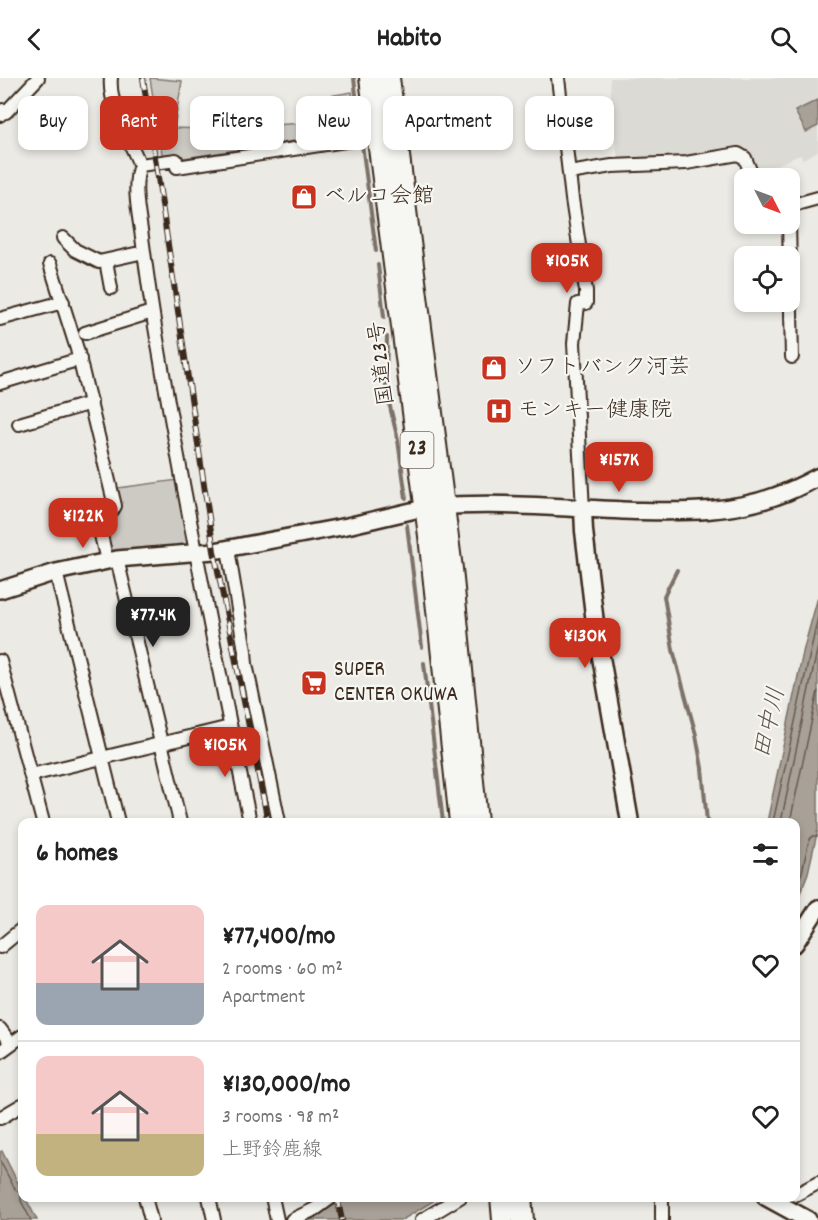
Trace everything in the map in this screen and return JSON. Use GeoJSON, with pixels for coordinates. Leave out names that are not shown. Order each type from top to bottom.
{"type":"FeatureCollection","features":[{"type":"Feature","properties":{"kind":"highway","name":"国道23号"},"geometry":{"type":"LineString","coordinates":[[370,78],[434,507],[452,569],[477,818]]}},
{"type":"Feature","properties":{"kind":"highway","name":"国道23号"},"geometry":{"type":"LineString","coordinates":[[389,78],[434,507],[460,818]]}},
{"type":"Feature","properties":{"kind":"highway"},"geometry":{"type":"LineString","coordinates":[[501,1202],[503,1220]]}},
{"type":"Feature","properties":{"kind":"highway"},"geometry":{"type":"LineString","coordinates":[[521,1202],[523,1220]]}},
{"type":"Feature","properties":{"kind":"main road"},"geometry":{"type":"LineString","coordinates":[[434,507],[473,505],[689,512],[719,509],[777,496],[818,477]]}},
{"type":"Feature","properties":{"kind":"main road"},"geometry":{"type":"LineString","coordinates":[[583,510],[595,624],[629,818]]}},
{"type":"Feature","properties":{"kind":"main road"},"geometry":{"type":"LineString","coordinates":[[787,1202],[808,1220]]}},
{"type":"Feature","properties":{"kind":"street"},"geometry":{"type":"LineString","coordinates":[[0,115],[3,110],[6,112],[38,78]]}},
{"type":"Feature","properties":{"kind":"street"},"geometry":{"type":"LineString","coordinates":[[111,78],[110,84],[116,111],[140,165],[136,174],[144,252],[174,440],[249,818]]}},
{"type":"Feature","properties":{"kind":"street"},"geometry":{"type":"LineString","coordinates":[[558,78],[586,291],[586,303],[578,304],[574,343],[583,510]]}},
{"type":"Feature","properties":{"kind":"street"},"geometry":{"type":"LineString","coordinates":[[140,165],[176,160],[177,167],[378,136]]}},
{"type":"Feature","properties":{"kind":"street"},"geometry":{"type":"LineString","coordinates":[[569,173],[612,166],[686,163],[738,154],[745,158],[749,168]]}},
{"type":"Feature","properties":{"kind":"street"},"geometry":{"type":"LineString","coordinates":[[800,203],[818,198]]}},
{"type":"Feature","properties":{"kind":"street"},"geometry":{"type":"LineString","coordinates":[[789,234],[792,357]]}},
{"type":"Feature","properties":{"kind":"street"},"geometry":{"type":"LineString","coordinates":[[63,238],[82,254],[99,262],[144,252]]}},
{"type":"Feature","properties":{"kind":"street"},"geometry":{"type":"LineString","coordinates":[[106,261],[111,288]]}},
{"type":"Feature","properties":{"kind":"street"},"geometry":{"type":"LineString","coordinates":[[50,264],[80,359],[115,506],[112,511],[97,518],[112,560],[179,818]]}},
{"type":"Feature","properties":{"kind":"street"},"geometry":{"type":"LineString","coordinates":[[0,319],[63,302]]}},
{"type":"Feature","properties":{"kind":"street"},"geometry":{"type":"LineString","coordinates":[[85,333],[153,312]]}},
{"type":"Feature","properties":{"kind":"street"},"geometry":{"type":"LineString","coordinates":[[0,383],[80,359]]}},
{"type":"Feature","properties":{"kind":"street"},"geometry":{"type":"LineString","coordinates":[[19,424],[91,403]]}},
{"type":"Feature","properties":{"kind":"street"},"geometry":{"type":"LineString","coordinates":[[0,590],[56,572],[112,560],[195,554],[228,549],[434,507]]}},
{"type":"Feature","properties":{"kind":"street"},"geometry":{"type":"LineString","coordinates":[[228,549],[246,664],[278,818]]}},
{"type":"Feature","properties":{"kind":"street"},"geometry":{"type":"LineString","coordinates":[[56,572],[117,818]]}},
{"type":"Feature","properties":{"kind":"street"},"geometry":{"type":"LineString","coordinates":[[0,661],[42,818]]}},
{"type":"Feature","properties":{"kind":"street"},"geometry":{"type":"LineString","coordinates":[[31,775],[230,727]]}},
{"type":"Feature","properties":{"kind":"street"},"geometry":{"type":"LineString","coordinates":[[800,936],[818,908]]}},
{"type":"Feature","properties":{"kind":"street"},"geometry":{"type":"LineString","coordinates":[[0,947],[18,932]]}},
{"type":"Feature","properties":{"kind":"street"},"geometry":{"type":"LineString","coordinates":[[0,1029],[11,1044]]}},
{"type":"Feature","properties":{"kind":"street"},"geometry":{"type":"LineString","coordinates":[[0,1052],[18,1039]]}},
{"type":"Feature","properties":{"kind":"street"},"geometry":{"type":"LineString","coordinates":[[0,1118],[18,1107]]}},
{"type":"Feature","properties":{"kind":"street"},"geometry":{"type":"LineString","coordinates":[[800,1192],[818,1183]]}},
{"type":"Feature","properties":{"kind":"street"},"geometry":{"type":"LineString","coordinates":[[146,1202],[151,1220]]}},
{"type":"Feature","properties":{"kind":"street"},"geometry":{"type":"LineString","coordinates":[[210,1202],[214,1220]]}},
{"type":"Feature","properties":{"kind":"street"},"geometry":{"type":"LineString","coordinates":[[273,1202],[277,1220]]}},
{"type":"Feature","properties":{"kind":"street"},"geometry":{"type":"LineString","coordinates":[[292,1220],[317,1208],[323,1202]]}},
{"type":"Feature","properties":{"kind":"street"},"geometry":{"type":"LineString","coordinates":[[422,1220],[452,1202]]}},
{"type":"Feature","properties":{"kind":"street"},"geometry":{"type":"LineString","coordinates":[[662,1202],[662,1220]]}},
{"type":"Feature","properties":{"kind":"shaded area"},"geometry":{"type":"Polygon","coordinates":[[[150,78],[182,81],[178,104],[178,96],[153,96],[150,78]]]}},
{"type":"Feature","properties":{"kind":"shaded area"},"geometry":{"type":"Polygon","coordinates":[[[610,78],[818,78],[818,151],[803,159],[800,155],[769,168],[752,168],[747,155],[619,162],[614,135],[614,96],[611,96],[610,78]]]}},
{"type":"Feature","properties":{"kind":"shaded area"},"geometry":{"type":"Polygon","coordinates":[[[352,92],[352,96],[329,96],[352,92]]]}},
{"type":"Feature","properties":{"kind":"shaded area"},"geometry":{"type":"Polygon","coordinates":[[[284,124],[296,124],[296,141],[284,143],[284,124]]]}},
{"type":"Feature","properties":{"kind":"shaded area"},"geometry":{"type":"Polygon","coordinates":[[[178,128],[190,128],[190,150],[236,150],[178,159],[162,154],[161,150],[178,150],[178,128]]]}},
{"type":"Feature","properties":{"kind":"shaded area"},"geometry":{"type":"Polygon","coordinates":[[[178,480],[189,543],[186,547],[111,553],[106,548],[101,521],[120,510],[115,491],[118,488],[178,480]]]}},
{"type":"Feature","properties":{"kind":"water"},"geometry":{"type":"Polygon","coordinates":[[[818,100],[818,126],[806,132],[795,111],[818,100]]]}},
{"type":"Feature","properties":{"kind":"water"},"geometry":{"type":"Polygon","coordinates":[[[818,597],[818,829],[808,873],[800,893],[800,818],[768,818],[804,648],[818,597]]]}},
{"type":"Feature","properties":{"kind":"water"},"geometry":{"type":"Polygon","coordinates":[[[2,1151],[18,1183],[18,1202],[28,1202],[37,1220],[0,1220],[0,1152],[2,1151]]]}},
{"type":"Feature","properties":{"kind":"water"},"geometry":{"type":"Polygon","coordinates":[[[340,1202],[432,1202],[402,1220],[311,1220],[340,1202]]]}},
{"type":"Feature","properties":{"kind":"waterway"},"geometry":{"type":"LineString","coordinates":[[354,78],[356,96]]}},
{"type":"Feature","properties":{"kind":"waterway"},"geometry":{"type":"LineString","coordinates":[[363,150],[376,251]]}},
{"type":"Feature","properties":{"kind":"waterway"},"geometry":{"type":"LineString","coordinates":[[378,265],[384,317]]}},
{"type":"Feature","properties":{"kind":"waterway"},"geometry":{"type":"LineString","coordinates":[[387,337],[386,390],[398,440],[406,498]]}},
{"type":"Feature","properties":{"kind":"waterway"},"geometry":{"type":"LineString","coordinates":[[407,525],[422,647]]}},
{"type":"Feature","properties":{"kind":"waterway"},"geometry":{"type":"LineString","coordinates":[[677,570],[664,596],[673,650],[696,735],[707,818]]}},
{"type":"Feature","properties":{"kind":"waterway"},"geometry":{"type":"LineString","coordinates":[[424,663],[443,818]]}},
{"type":"Feature","properties":{"kind":"railway"},"geometry":{"type":"LineString","coordinates":[[143,78],[214,551],[267,818]]}},
{"type":"Feature","properties":{"kind":"railway"},"geometry":{"type":"LineString","coordinates":[[338,1202],[342,1220]]}},
{"type":"Feature","properties":{"kind":"place","name":"ベルコ会館"},"geometry":{"type":"Point","coordinates":[304,197]}},
{"type":"Feature","properties":{"kind":"place","name":"ソフトバンク河芸"},"geometry":{"type":"Point","coordinates":[494,368]}},
{"type":"Feature","properties":{"kind":"place","name":"モンキー健康院"},"geometry":{"type":"Point","coordinates":[499,411]}},
{"type":"Feature","properties":{"kind":"place","name":"SUPER CENTER OKUWA"},"geometry":{"type":"Point","coordinates":[314,683]}},
{"type":"Feature","properties":{"kind":"water label","name":"田中川"},"geometry":{"type":"Point","coordinates":[771,723]}}]}
